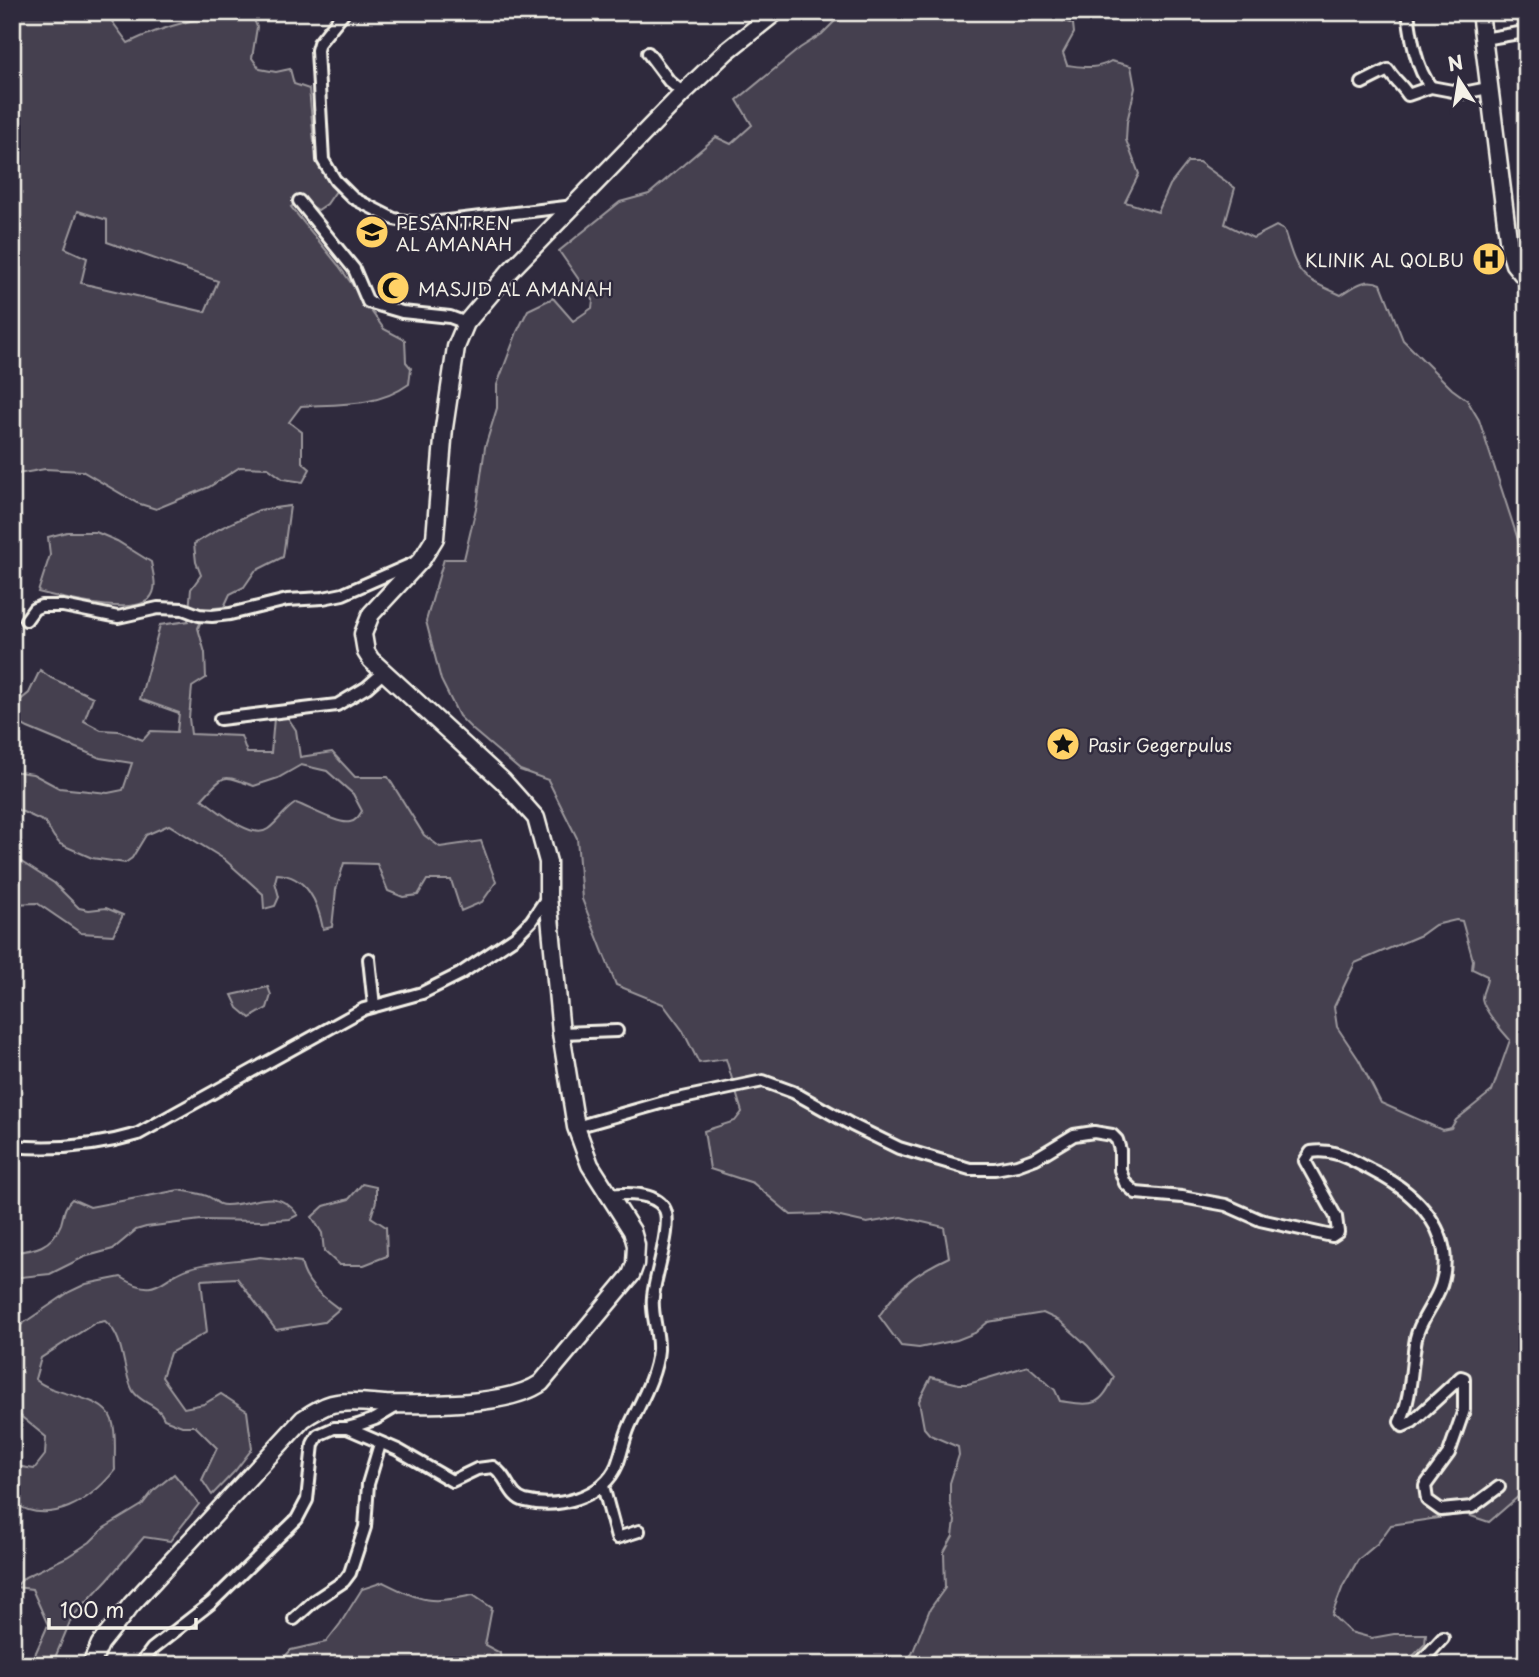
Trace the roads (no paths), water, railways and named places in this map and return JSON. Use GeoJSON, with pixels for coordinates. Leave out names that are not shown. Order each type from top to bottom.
{"type":"FeatureCollection","features":[{"type":"Feature","properties":{"kind":"main road"},"geometry":{"type":"LineString","coordinates":[[91,1665],[100,1644],[131,1605],[303,1419],[319,1409],[335,1404],[399,1404],[502,1398],[530,1390],[541,1383],[631,1275],[635,1264],[636,1245],[632,1231],[590,1165],[576,1126],[561,1033],[548,896],[548,862],[536,818],[494,772],[384,672],[366,652],[363,634],[371,614],[422,559],[435,538],[444,428],[456,347],[466,323],[510,271],[683,93],[727,51],[776,12]]}},
{"type":"Feature","properties":{"kind":"main road"},"geometry":{"type":"LineString","coordinates":[[1480,12],[1509,247],[1514,264],[1527,280]]}},
{"type":"Feature","properties":{"kind":"street"},"geometry":{"type":"LineString","coordinates":[[344,12],[319,43],[317,50],[323,160],[335,180],[353,198],[394,219],[422,224],[574,206]]}},
{"type":"Feature","properties":{"kind":"street"},"geometry":{"type":"LineString","coordinates":[[1408,12],[1409,27],[1424,79],[1431,87]]}},
{"type":"Feature","properties":{"kind":"street"},"geometry":{"type":"LineString","coordinates":[[1483,39],[1519,33]]}},
{"type":"Feature","properties":{"kind":"street"},"geometry":{"type":"LineString","coordinates":[[648,53],[683,93]]}},
{"type":"Feature","properties":{"kind":"street"},"geometry":{"type":"LineString","coordinates":[[1362,83],[1388,70],[1408,95],[1431,87],[1463,93],[1488,88]]}},
{"type":"Feature","properties":{"kind":"street"},"geometry":{"type":"LineString","coordinates":[[299,201],[354,269],[368,302],[402,312],[450,317],[466,323]]}},
{"type":"Feature","properties":{"kind":"street"},"geometry":{"type":"LineString","coordinates":[[26,620],[34,609],[41,606],[63,607],[118,617],[158,608],[183,609],[198,615],[230,614],[287,600],[343,594],[422,559]]}},
{"type":"Feature","properties":{"kind":"street"},"geometry":{"type":"LineString","coordinates":[[220,719],[337,705],[367,687],[384,672]]}},
{"type":"Feature","properties":{"kind":"street"},"geometry":{"type":"LineString","coordinates":[[12,1146],[86,1146],[112,1142],[138,1133],[308,1038],[374,1006],[422,993],[497,951],[531,921],[548,896]]}},
{"type":"Feature","properties":{"kind":"street"},"geometry":{"type":"LineString","coordinates":[[369,959],[374,1006]]}},
{"type":"Feature","properties":{"kind":"street"},"geometry":{"type":"LineString","coordinates":[[561,1033],[617,1031]]}},
{"type":"Feature","properties":{"kind":"street"},"geometry":{"type":"LineString","coordinates":[[576,1126],[664,1102],[763,1081],[793,1092],[899,1148],[970,1169],[995,1169],[1017,1165],[1036,1158],[1074,1135],[1094,1132],[1112,1135],[1120,1150],[1120,1170],[1125,1183],[1136,1193],[1204,1200],[1226,1205],[1260,1220],[1332,1237],[1338,1232],[1336,1217],[1305,1161],[1311,1152],[1329,1150],[1340,1153],[1390,1180],[1436,1224],[1443,1240],[1445,1261],[1441,1283],[1420,1325],[1406,1405],[1399,1422],[1403,1426],[1412,1422],[1461,1377],[1464,1378],[1464,1410],[1449,1452],[1425,1486],[1427,1500],[1441,1510],[1472,1507],[1499,1487]]}},
{"type":"Feature","properties":{"kind":"street"},"geometry":{"type":"LineString","coordinates":[[347,1429],[398,1450],[452,1482],[477,1468],[493,1467],[506,1478],[513,1494],[526,1501],[568,1501],[603,1486],[617,1465],[626,1432],[656,1362],[658,1343],[653,1297],[667,1217],[666,1210],[655,1200],[636,1195],[609,1195]]}},
{"type":"Feature","properties":{"kind":"street"},"geometry":{"type":"LineString","coordinates":[[140,1665],[152,1649],[211,1603],[297,1519],[307,1500],[315,1440],[326,1430],[347,1429],[375,1419],[399,1404]]}},
{"type":"Feature","properties":{"kind":"street"},"geometry":{"type":"LineString","coordinates":[[294,1619],[344,1581],[350,1573],[365,1527],[368,1484],[380,1444]]}},
{"type":"Feature","properties":{"kind":"street"},"geometry":{"type":"LineString","coordinates":[[603,1486],[617,1537],[639,1531]]}},
{"type":"Feature","properties":{"kind":"street"},"geometry":{"type":"LineString","coordinates":[[1418,1665],[1443,1637]]}},
{"type":"Feature","properties":{"kind":"place","name":"PESANTREN AL AMANAH"},"geometry":{"type":"Point","coordinates":[372,232]}},
{"type":"Feature","properties":{"kind":"place","name":"KLINIK AL QOLBU"},"geometry":{"type":"Point","coordinates":[1489,259]}},
{"type":"Feature","properties":{"kind":"place","name":"MASJID AL AMANAH"},"geometry":{"type":"Point","coordinates":[393,288]}},
{"type":"Feature","properties":{"kind":"place","name":"Pasir Gegerpulus"},"geometry":{"type":"Point","coordinates":[1063,744]}}]}
